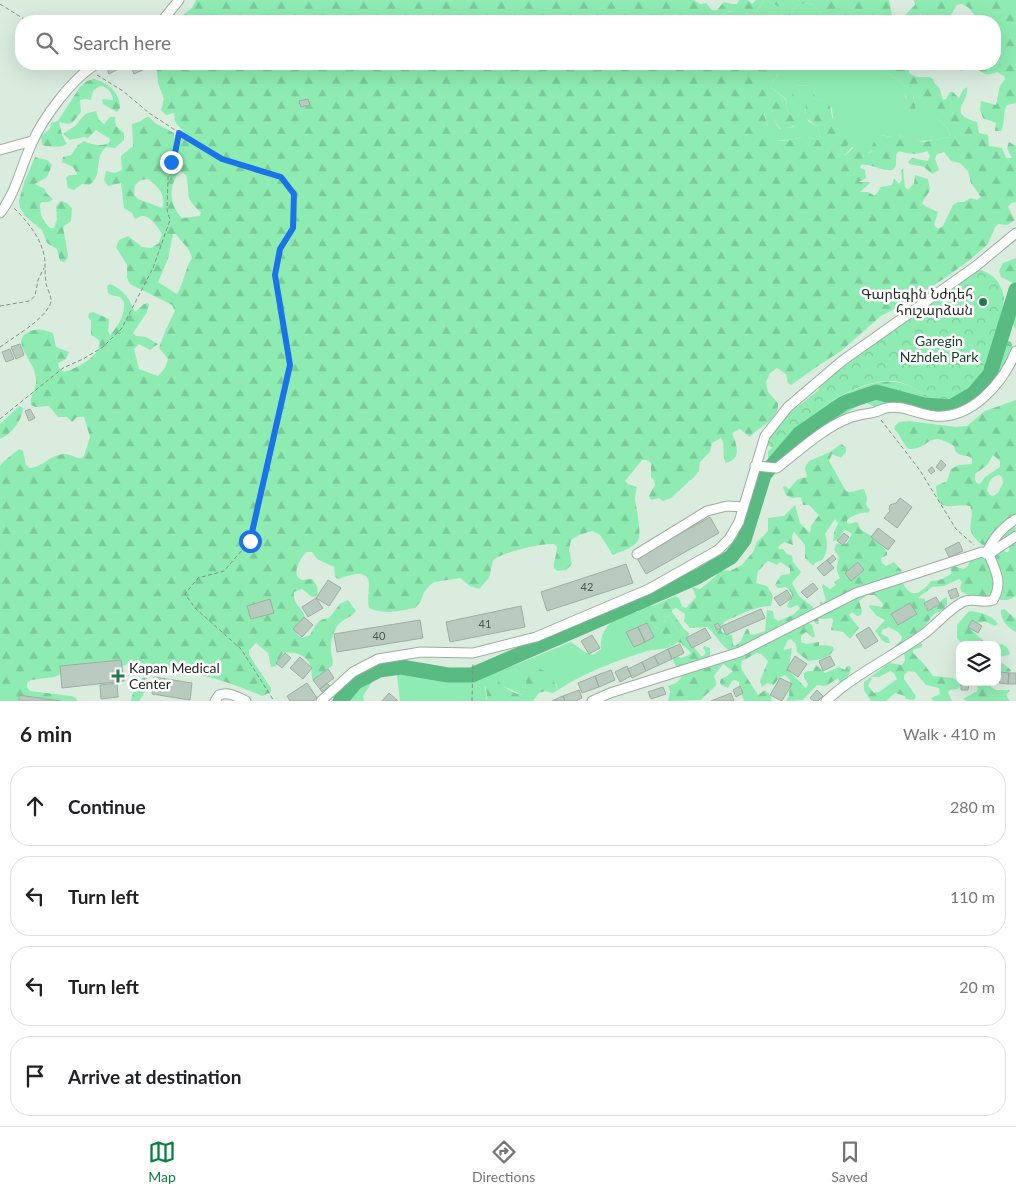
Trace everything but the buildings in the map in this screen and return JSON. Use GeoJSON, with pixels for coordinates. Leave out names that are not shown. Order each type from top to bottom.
{"type":"FeatureCollection","features":[{"type":"Feature","properties":{"kind":"street"},"geometry":{"type":"LineString","coordinates":[[167,15],[179,0]]}},
{"type":"Feature","properties":{"kind":"street"},"geometry":{"type":"LineString","coordinates":[[0,213],[8,202],[32,142],[64,94],[87,70]]}},
{"type":"Feature","properties":{"kind":"street"},"geometry":{"type":"LineString","coordinates":[[0,150],[32,142]]}},
{"type":"Feature","properties":{"kind":"street"},"geometry":{"type":"LineString","coordinates":[[322,701],[353,672],[378,659],[421,652],[473,653],[536,637],[649,589],[718,550],[729,539],[739,522],[765,436],[788,407],[842,360],[976,266],[1016,233]]}},
{"type":"Feature","properties":{"kind":"street"},"geometry":{"type":"LineString","coordinates":[[755,466],[777,468],[833,426],[849,418],[887,408],[904,409],[934,416],[960,413],[972,407],[999,382],[1016,351]]}},
{"type":"Feature","properties":{"kind":"street"},"geometry":{"type":"LineString","coordinates":[[637,554],[707,511],[727,506],[743,508]]}},
{"type":"Feature","properties":{"kind":"street"},"geometry":{"type":"LineString","coordinates":[[826,701],[849,681],[923,635],[948,612],[964,601],[974,599],[987,602],[992,600],[998,589],[998,582],[986,554],[990,545],[1009,523],[1016,520]]}},
{"type":"Feature","properties":{"kind":"street"},"geometry":{"type":"LineString","coordinates":[[592,701],[610,693],[740,652],[856,593],[986,554],[1016,536]]}},
{"type":"Feature","properties":{"kind":"street"},"geometry":{"type":"LineString","coordinates":[[215,701],[219,695],[224,693],[246,701]]}},
{"type":"Feature","properties":{"kind":"path"},"geometry":{"type":"LineString","coordinates":[[0,4],[17,15]]}},
{"type":"Feature","properties":{"kind":"path"},"geometry":{"type":"LineString","coordinates":[[90,70],[123,91],[149,113],[222,159],[281,177],[294,194],[293,228],[280,249],[275,275],[290,365],[250,541],[224,571],[198,578],[186,594],[195,608],[241,649],[274,701]]}},
{"type":"Feature","properties":{"kind":"path"},"geometry":{"type":"LineString","coordinates":[[0,419],[63,368],[103,347],[122,328],[148,280],[170,220],[167,210],[168,177],[179,133]]}},
{"type":"Feature","properties":{"kind":"path"},"geometry":{"type":"LineString","coordinates":[[0,348],[36,320],[50,305],[52,299],[47,290],[42,246],[34,232],[8,202]]}},
{"type":"Feature","properties":{"kind":"path"},"geometry":{"type":"LineString","coordinates":[[0,306],[29,301],[34,296],[38,280],[45,267]]}},
{"type":"Feature","properties":{"kind":"path"},"geometry":{"type":"LineString","coordinates":[[875,412],[919,469],[956,529],[986,554]]}},
{"type":"Feature","properties":{"kind":"path"},"geometry":{"type":"LineString","coordinates":[[472,701],[473,653]]}},
{"type":"Feature","properties":{"kind":"green space"},"geometry":{"type":"Polygon","coordinates":[[[196,0],[694,0],[700,4],[706,3],[712,10],[717,10],[724,2],[737,4],[739,0],[748,0],[752,4],[756,0],[889,0],[892,15],[823,15],[814,5],[805,3],[795,7],[791,15],[782,15],[778,6],[767,1],[764,1],[756,15],[747,15],[746,11],[741,9],[722,15],[183,15],[192,8],[196,0]]]}},
{"type":"Feature","properties":{"kind":"green space"},"geometry":{"type":"Polygon","coordinates":[[[914,0],[1016,0],[1016,103],[1007,105],[1001,131],[995,131],[996,123],[983,118],[980,110],[981,101],[996,105],[1000,86],[1005,79],[1004,76],[997,72],[985,74],[977,70],[1001,70],[1001,15],[974,15],[969,8],[962,4],[957,5],[951,15],[906,15],[915,5],[914,0]]]}},
{"type":"Feature","properties":{"kind":"green space"},"geometry":{"type":"Polygon","coordinates":[[[764,1],[767,1],[778,6],[782,15],[756,15],[764,1]]]}},
{"type":"Feature","properties":{"kind":"green space"},"geometry":{"type":"Polygon","coordinates":[[[805,3],[814,5],[823,15],[791,15],[795,7],[805,3]]]}},
{"type":"Feature","properties":{"kind":"green space"},"geometry":{"type":"Polygon","coordinates":[[[738,8],[744,9],[747,15],[722,15],[738,8]]]}},
{"type":"Feature","properties":{"kind":"green space"},"geometry":{"type":"Polygon","coordinates":[[[157,70],[781,70],[771,84],[771,87],[786,100],[788,113],[798,119],[799,124],[783,130],[766,109],[764,113],[773,137],[781,141],[806,136],[817,140],[820,139],[818,127],[806,118],[805,101],[799,101],[792,96],[795,85],[812,86],[814,87],[815,98],[830,106],[832,117],[838,124],[838,129],[850,141],[838,153],[844,156],[857,146],[865,147],[867,152],[871,152],[873,143],[880,135],[891,137],[898,133],[904,137],[924,142],[949,137],[950,132],[947,128],[931,113],[923,100],[916,95],[913,96],[916,109],[915,114],[912,115],[910,113],[904,85],[883,70],[909,70],[909,73],[917,77],[933,79],[939,87],[943,100],[946,99],[950,92],[953,92],[959,98],[967,87],[967,93],[961,107],[962,115],[977,122],[979,133],[988,135],[989,146],[1002,148],[1006,158],[1012,158],[1007,148],[1009,142],[1016,146],[1016,202],[1011,203],[1008,207],[1015,220],[1007,225],[998,224],[988,244],[971,259],[945,278],[881,316],[841,351],[791,385],[788,383],[786,374],[777,368],[770,373],[766,382],[768,392],[778,403],[775,414],[772,419],[750,437],[740,429],[732,433],[737,451],[731,461],[726,463],[721,438],[712,443],[710,452],[700,462],[699,471],[696,475],[671,498],[663,501],[659,498],[651,500],[649,496],[655,485],[651,477],[651,463],[647,460],[642,460],[625,481],[637,487],[635,499],[639,522],[639,539],[626,550],[613,555],[600,535],[592,531],[571,540],[569,550],[572,564],[566,570],[557,571],[554,565],[557,547],[554,544],[522,549],[493,560],[489,578],[479,589],[470,586],[460,578],[435,582],[424,592],[421,601],[415,608],[386,612],[369,608],[369,584],[365,576],[356,574],[338,579],[335,577],[334,567],[317,559],[312,552],[307,552],[299,562],[297,575],[303,580],[312,579],[317,587],[318,594],[312,597],[302,589],[294,592],[294,600],[305,617],[298,630],[298,635],[302,638],[310,635],[319,621],[329,618],[340,604],[348,600],[356,611],[336,628],[331,645],[332,666],[316,682],[312,678],[311,667],[304,657],[296,653],[283,653],[276,666],[271,667],[268,653],[256,643],[249,650],[249,655],[271,688],[271,692],[262,696],[221,680],[178,670],[149,665],[145,667],[131,663],[118,668],[67,672],[54,677],[31,680],[27,683],[30,691],[71,696],[76,698],[77,701],[0,701],[0,466],[19,449],[23,451],[26,465],[30,468],[39,466],[59,455],[67,454],[81,458],[84,456],[90,437],[84,417],[77,417],[72,422],[67,417],[58,417],[49,406],[35,407],[31,405],[36,379],[33,367],[21,344],[23,336],[37,330],[53,333],[56,347],[69,352],[66,359],[58,363],[59,368],[64,372],[82,365],[93,356],[99,346],[99,340],[91,335],[89,313],[93,312],[109,319],[108,331],[110,335],[119,324],[122,316],[124,302],[120,297],[108,293],[107,286],[110,284],[126,295],[135,312],[144,304],[148,303],[149,305],[147,312],[133,333],[136,336],[146,337],[158,344],[150,350],[139,344],[134,349],[139,369],[158,376],[165,368],[168,359],[159,348],[175,311],[172,305],[130,284],[127,278],[127,265],[116,247],[119,240],[128,236],[142,247],[151,248],[159,243],[162,234],[151,220],[143,216],[135,219],[132,213],[124,208],[121,183],[108,186],[104,180],[106,171],[115,173],[122,170],[121,156],[133,146],[132,124],[148,116],[155,123],[174,133],[174,150],[169,163],[171,164],[174,160],[181,141],[186,134],[175,122],[174,113],[166,115],[161,110],[164,99],[158,83],[157,70]],[[899,151],[896,155],[896,165],[893,170],[861,165],[860,168],[865,170],[866,178],[859,182],[870,182],[860,192],[868,192],[875,196],[881,187],[892,185],[894,178],[899,184],[902,180],[901,171],[903,169],[905,187],[908,190],[914,183],[915,175],[928,179],[930,190],[922,203],[938,212],[934,225],[938,229],[943,226],[953,205],[971,198],[977,200],[981,197],[971,183],[968,171],[960,163],[951,161],[944,152],[937,154],[935,159],[939,170],[932,174],[924,167],[908,162],[912,158],[928,161],[930,156],[927,151],[913,154],[899,151]],[[180,171],[173,183],[172,201],[182,218],[200,216],[201,212],[190,199],[186,175],[180,171]],[[148,179],[141,180],[135,185],[134,195],[138,199],[162,208],[162,195],[158,188],[148,179]],[[173,234],[168,259],[158,282],[177,294],[192,258],[188,248],[176,234],[173,234]]]}},
{"type":"Feature","properties":{"kind":"green space"},"geometry":{"type":"Polygon","coordinates":[[[779,70],[883,70],[904,85],[905,97],[909,102],[909,111],[912,115],[916,109],[913,95],[916,95],[923,100],[931,113],[947,128],[950,132],[949,137],[917,141],[900,134],[891,137],[881,135],[869,153],[852,147],[844,156],[838,153],[847,146],[849,141],[837,127],[833,118],[832,108],[815,98],[814,87],[795,85],[805,101],[808,121],[818,127],[820,139],[802,137],[782,141],[776,140],[770,135],[764,111],[766,109],[771,113],[780,129],[794,127],[795,117],[788,113],[786,99],[771,87],[771,84],[779,70]]]}},
{"type":"Feature","properties":{"kind":"green space"},"geometry":{"type":"Polygon","coordinates":[[[94,79],[112,89],[118,97],[120,108],[117,112],[103,104],[102,99],[113,100],[113,98],[107,89],[99,86],[93,91],[91,100],[80,100],[81,112],[72,123],[59,122],[67,144],[55,147],[42,145],[41,136],[50,129],[51,123],[58,121],[80,87],[87,81],[94,79]]]}},
{"type":"Feature","properties":{"kind":"green space"},"geometry":{"type":"Polygon","coordinates":[[[96,111],[99,120],[104,124],[110,117],[115,117],[116,126],[124,133],[124,140],[115,148],[106,147],[102,151],[98,172],[94,181],[89,185],[82,184],[74,190],[68,188],[66,178],[77,173],[73,167],[62,162],[63,157],[71,155],[78,145],[84,141],[99,145],[109,143],[110,139],[96,130],[88,138],[70,140],[63,134],[75,126],[85,114],[96,111]]]}},
{"type":"Feature","properties":{"kind":"green space"},"geometry":{"type":"Polygon","coordinates":[[[35,157],[47,160],[52,165],[47,177],[35,184],[45,189],[46,193],[53,199],[40,204],[43,220],[50,228],[54,228],[57,219],[56,206],[61,201],[67,203],[72,208],[71,221],[63,227],[68,255],[64,262],[60,261],[57,249],[47,243],[42,230],[25,216],[20,208],[19,201],[24,183],[35,157]]]}},
{"type":"Feature","properties":{"kind":"green space"},"geometry":{"type":"Polygon","coordinates":[[[1016,258],[1015,284],[1001,277],[999,271],[1003,263],[1016,258]]]}},
{"type":"Feature","properties":{"kind":"green space","name":"Garegin Nzhdeh Park"},"geometry":{"type":"Polygon","coordinates":[[[978,269],[988,273],[997,281],[1001,287],[1004,299],[997,335],[988,362],[979,376],[965,390],[949,399],[940,399],[932,398],[902,383],[894,381],[877,382],[860,387],[828,403],[773,448],[767,445],[768,438],[782,417],[819,390],[821,375],[873,343],[872,333],[900,320],[978,269]]]}},
{"type":"Feature","properties":{"kind":"green space"},"geometry":{"type":"Polygon","coordinates":[[[1016,294],[1016,329],[1009,313],[1012,300],[1016,294]]]}},
{"type":"Feature","properties":{"kind":"green space"},"geometry":{"type":"Polygon","coordinates":[[[1006,340],[1011,342],[1013,348],[999,382],[965,407],[950,412],[897,402],[875,407],[864,402],[827,425],[783,458],[777,460],[768,457],[768,451],[815,412],[842,396],[870,384],[896,382],[910,386],[937,399],[958,395],[980,376],[996,348],[1006,340]]]}},
{"type":"Feature","properties":{"kind":"green space"},"geometry":{"type":"Polygon","coordinates":[[[1016,400],[1016,515],[1010,516],[1007,521],[1015,526],[1016,529],[1010,536],[983,545],[972,535],[972,511],[970,506],[943,505],[939,502],[937,496],[936,486],[947,481],[951,469],[959,465],[972,464],[972,458],[958,454],[954,446],[939,439],[934,439],[922,446],[909,449],[894,429],[899,422],[909,421],[956,427],[967,426],[985,411],[1016,400]],[[993,455],[987,465],[975,474],[977,483],[980,484],[985,477],[1000,467],[1000,461],[993,455]],[[999,475],[994,477],[989,483],[987,491],[990,495],[993,496],[998,493],[1003,483],[1002,477],[999,475]]]}},
{"type":"Feature","properties":{"kind":"green space"},"geometry":{"type":"Polygon","coordinates":[[[19,406],[23,408],[18,422],[12,430],[0,439],[0,424],[19,406]]]}},
{"type":"Feature","properties":{"kind":"green space"},"geometry":{"type":"Polygon","coordinates":[[[841,444],[846,447],[846,452],[841,458],[832,454],[829,461],[846,491],[864,489],[867,498],[866,505],[870,510],[868,513],[851,517],[847,520],[847,523],[858,523],[860,529],[876,539],[887,552],[887,555],[881,558],[882,563],[886,566],[894,562],[902,571],[898,575],[907,590],[918,593],[931,581],[940,580],[952,573],[950,569],[953,566],[964,569],[968,566],[971,556],[1004,547],[1005,552],[1008,552],[1009,544],[1016,543],[1016,596],[1008,600],[1001,600],[998,597],[980,598],[971,596],[962,592],[960,588],[962,582],[959,579],[944,586],[932,587],[918,598],[925,599],[925,607],[928,610],[947,597],[947,604],[943,610],[934,614],[918,635],[888,652],[901,641],[902,637],[898,632],[888,627],[882,630],[881,634],[888,637],[890,643],[882,640],[875,631],[885,620],[877,616],[869,607],[870,605],[882,607],[883,604],[875,595],[867,595],[859,601],[862,611],[861,615],[857,616],[852,612],[849,615],[859,628],[850,639],[843,632],[831,630],[832,618],[818,618],[819,624],[816,624],[812,618],[820,607],[820,601],[823,603],[826,600],[822,587],[823,584],[830,589],[836,585],[834,582],[840,578],[837,569],[839,557],[835,551],[835,546],[837,543],[842,545],[847,543],[852,534],[844,530],[838,540],[833,541],[838,523],[835,519],[825,534],[827,545],[825,555],[821,561],[816,562],[813,566],[805,558],[805,545],[794,532],[792,536],[793,545],[784,542],[778,547],[792,556],[793,562],[801,572],[792,583],[799,596],[813,607],[812,612],[800,618],[812,625],[815,636],[813,638],[806,632],[801,636],[801,642],[806,644],[819,642],[819,646],[833,647],[834,650],[826,657],[808,661],[797,652],[796,644],[791,639],[788,640],[783,650],[792,648],[789,668],[792,674],[806,688],[808,684],[804,673],[813,671],[816,665],[825,673],[839,667],[845,670],[847,666],[850,666],[851,669],[845,683],[840,684],[838,678],[826,686],[817,685],[803,700],[786,701],[789,696],[790,680],[785,675],[778,679],[774,685],[767,683],[762,687],[760,681],[768,661],[761,654],[757,653],[742,661],[742,670],[758,695],[765,690],[770,695],[772,701],[744,701],[739,682],[735,680],[732,681],[728,688],[721,685],[721,679],[733,671],[723,664],[714,676],[716,685],[701,700],[668,701],[670,691],[668,686],[676,683],[681,678],[673,657],[681,658],[691,653],[681,643],[677,642],[682,634],[677,630],[670,617],[666,616],[664,622],[674,637],[668,646],[661,636],[659,629],[652,625],[650,618],[639,614],[638,610],[645,605],[653,606],[675,596],[679,598],[682,606],[686,608],[696,597],[692,587],[700,589],[715,577],[720,570],[730,571],[742,565],[753,552],[757,542],[768,531],[768,518],[784,516],[795,505],[800,523],[810,533],[811,526],[819,515],[809,505],[803,505],[801,497],[792,498],[786,495],[783,487],[785,486],[789,489],[798,479],[807,477],[805,468],[809,461],[830,452],[841,444]],[[768,561],[758,571],[756,583],[767,586],[773,596],[771,606],[748,611],[725,621],[722,625],[721,631],[732,635],[733,645],[735,646],[741,641],[746,629],[748,629],[750,634],[754,635],[765,631],[767,610],[773,611],[774,618],[778,621],[793,615],[800,608],[797,605],[791,608],[787,607],[792,597],[791,593],[786,587],[778,588],[775,585],[781,575],[790,574],[790,568],[780,562],[777,565],[768,561]],[[676,608],[672,612],[689,633],[688,640],[701,656],[706,652],[703,648],[704,646],[710,648],[710,657],[731,651],[724,647],[707,627],[690,628],[684,621],[685,614],[676,608]]]}},
{"type":"Feature","properties":{"kind":"green space"},"geometry":{"type":"Polygon","coordinates":[[[1004,609],[1016,619],[1016,632],[1007,626],[1003,620],[1001,610],[1004,609]]]}},
{"type":"Feature","properties":{"kind":"green space"},"geometry":{"type":"Polygon","coordinates":[[[971,611],[990,616],[998,624],[995,626],[986,622],[972,623],[971,629],[983,641],[960,641],[957,638],[957,625],[971,611]]]}},
{"type":"Feature","properties":{"kind":"green space"},"geometry":{"type":"Polygon","coordinates":[[[638,612],[650,618],[655,627],[660,630],[661,636],[669,646],[672,635],[664,622],[666,616],[670,617],[677,630],[682,634],[677,642],[670,647],[647,651],[601,668],[558,690],[556,684],[526,676],[525,690],[522,695],[498,682],[485,687],[487,701],[400,701],[397,675],[455,673],[472,675],[515,665],[571,642],[593,655],[601,649],[603,634],[611,623],[623,616],[638,612]]]}},
{"type":"Feature","properties":{"kind":"green space"},"geometry":{"type":"Polygon","coordinates":[[[919,643],[922,644],[922,647],[913,650],[913,653],[933,676],[953,678],[956,680],[956,686],[961,686],[948,692],[952,701],[933,701],[931,698],[940,694],[939,688],[926,685],[915,672],[908,671],[904,675],[904,679],[916,696],[915,699],[906,699],[905,696],[895,693],[886,701],[871,701],[864,690],[864,682],[889,663],[902,665],[905,660],[904,652],[908,647],[919,643]],[[890,671],[879,677],[872,677],[868,686],[874,693],[879,692],[897,679],[894,673],[890,671]]]}},
{"type":"Feature","properties":{"kind":"green space"},"geometry":{"type":"Polygon","coordinates":[[[1001,644],[1007,647],[1009,655],[1001,656],[1001,644]]]}},
{"type":"Feature","properties":{"kind":"green space"},"geometry":{"type":"Polygon","coordinates":[[[1001,663],[1011,670],[1009,673],[1001,675],[1001,663]]]}},
{"type":"Feature","properties":{"kind":"green space"},"geometry":{"type":"Polygon","coordinates":[[[536,667],[543,670],[549,676],[558,690],[552,693],[545,691],[539,693],[533,701],[487,701],[486,685],[489,675],[495,675],[506,688],[522,695],[525,690],[526,676],[536,667]]]}},
{"type":"Feature","properties":{"kind":"green space"},"geometry":{"type":"Polygon","coordinates":[[[362,674],[374,679],[363,696],[364,701],[340,701],[362,674]]]}},
{"type":"Feature","properties":{"kind":"green space"},"geometry":{"type":"Polygon","coordinates":[[[145,677],[149,680],[147,689],[139,701],[131,701],[137,684],[145,677]]]}},
{"type":"Feature","properties":{"kind":"green space"},"geometry":{"type":"Polygon","coordinates":[[[977,686],[991,686],[996,690],[1010,690],[1006,695],[1010,701],[967,701],[963,699],[977,691],[977,686]]]}},
{"type":"Feature","properties":{"kind":"waterway"},"geometry":{"type":"LineString","coordinates":[[340,701],[356,682],[379,670],[401,667],[448,675],[472,675],[697,577],[731,557],[744,540],[764,475],[799,434],[844,403],[876,392],[924,405],[951,407],[973,394],[990,374],[1016,290]]}},
{"type":"Feature","properties":{"kind":"place","name":"Գարեգին Նժդեհ հուշարձան"},"geometry":{"type":"Point","coordinates":[983,302]}},
{"type":"Feature","properties":{"kind":"place","name":"Kapan Medical Center"},"geometry":{"type":"Point","coordinates":[118,676]}},
{"type":"Feature","properties":{"kind":"route"},"geometry":{"type":"LineString","coordinates":[[171,162],[179,133],[222,159],[281,177],[294,194],[293,228],[280,249],[275,275],[290,365],[250,541]]}}]}
